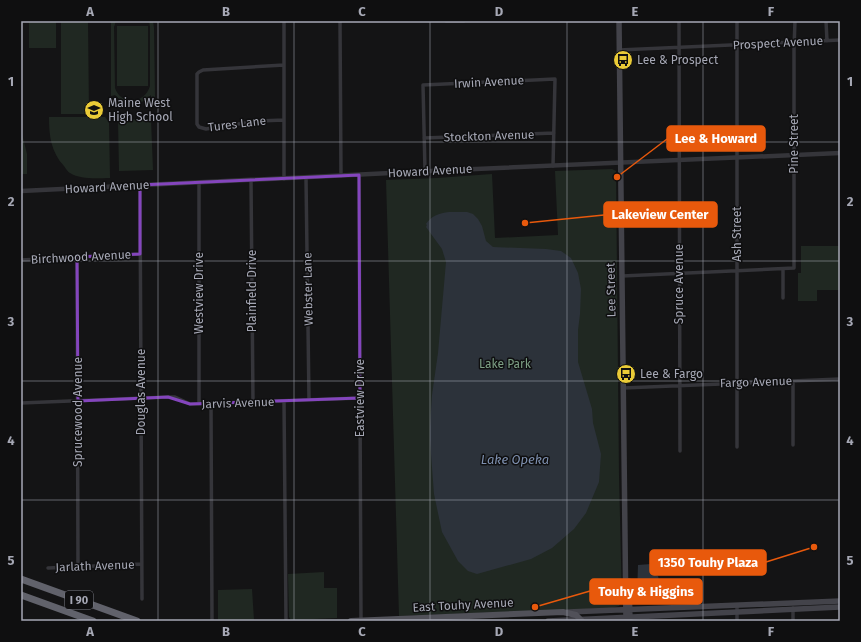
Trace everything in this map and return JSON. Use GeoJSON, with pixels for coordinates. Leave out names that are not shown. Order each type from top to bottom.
{"type":"FeatureCollection","features":[{"type":"Feature","properties":{"kind":"highway","name":"I 90"},"geometry":{"type":"LineString","coordinates":[[21,579],[137,621]]}},
{"type":"Feature","properties":{"kind":"highway","name":"I 90"},"geometry":{"type":"LineString","coordinates":[[21,595],[93,621]]}},
{"type":"Feature","properties":{"kind":"main road","name":"Lee Street"},"geometry":{"type":"LineString","coordinates":[[619,21],[623,388],[626,559],[628,573],[629,617]]}},
{"type":"Feature","properties":{"kind":"main road","name":"East Touhy Avenue"},"geometry":{"type":"LineString","coordinates":[[548,621],[738,612],[840,601]]}},
{"type":"Feature","properties":{"kind":"main road","name":"East Touhy Avenue"},"geometry":{"type":"LineString","coordinates":[[351,621],[563,612],[629,617],[737,605],[840,607]]}},
{"type":"Feature","properties":{"kind":"main road"},"geometry":{"type":"LineString","coordinates":[[563,612],[571,613],[582,620]]}},
{"type":"Feature","properties":{"kind":"street"},"geometry":{"type":"LineString","coordinates":[[284,21],[284,179]]}},
{"type":"Feature","properties":{"kind":"street"},"geometry":{"type":"LineString","coordinates":[[340,21],[341,176]]}},
{"type":"Feature","properties":{"kind":"street"},"geometry":{"type":"LineString","coordinates":[[446,21],[464,21]]}},
{"type":"Feature","properties":{"kind":"street","name":"Spruce Avenue"},"geometry":{"type":"LineString","coordinates":[[679,21],[678,160],[680,451]]}},
{"type":"Feature","properties":{"kind":"street","name":"Ash Street"},"geometry":{"type":"LineString","coordinates":[[737,21],[737,447]]}},
{"type":"Feature","properties":{"kind":"street","name":"Pine Street"},"geometry":{"type":"LineString","coordinates":[[782,268],[794,268],[795,21]]}},
{"type":"Feature","properties":{"kind":"street"},"geometry":{"type":"LineString","coordinates":[[826,21],[827,41]]}},
{"type":"Feature","properties":{"kind":"street","name":"Prospect Avenue"},"geometry":{"type":"LineString","coordinates":[[620,50],[840,40]]}},
{"type":"Feature","properties":{"kind":"street","name":"Tures Lane"},"geometry":{"type":"LineString","coordinates":[[284,65],[203,70],[199,72],[197,74],[197,124],[199,127],[206,129],[258,121],[284,120]]}},
{"type":"Feature","properties":{"kind":"street","name":"Irwin Avenue"},"geometry":{"type":"LineString","coordinates":[[424,138],[423,85],[555,79],[554,133]]}},
{"type":"Feature","properties":{"kind":"street"},"geometry":{"type":"LineString","coordinates":[[553,166],[554,133]]}},
{"type":"Feature","properties":{"kind":"street","name":"Stockton Avenue"},"geometry":{"type":"LineString","coordinates":[[424,138],[554,133]]}},
{"type":"Feature","properties":{"kind":"street"},"geometry":{"type":"LineString","coordinates":[[424,138],[424,171]]}},
{"type":"Feature","properties":{"kind":"street","name":"Howard Avenue"},"geometry":{"type":"LineString","coordinates":[[21,191],[424,171],[840,153]]}},
{"type":"Feature","properties":{"kind":"street","name":"Eastview Drive"},"geometry":{"type":"LineString","coordinates":[[359,175],[361,621]]}},
{"type":"Feature","properties":{"kind":"street","name":"Webster Lane"},"geometry":{"type":"LineString","coordinates":[[306,178],[309,400]]}},
{"type":"Feature","properties":{"kind":"street","name":"Plainfield Drive"},"geometry":{"type":"LineString","coordinates":[[251,180],[253,402]]}},
{"type":"Feature","properties":{"kind":"street","name":"Westview Drive"},"geometry":{"type":"LineString","coordinates":[[199,183],[199,404]]}},
{"type":"Feature","properties":{"kind":"street","name":"Douglas Avenue"},"geometry":{"type":"LineString","coordinates":[[140,186],[142,599]]}},
{"type":"Feature","properties":{"kind":"street","name":"Birchwood Avenue"},"geometry":{"type":"LineString","coordinates":[[21,260],[140,254]]}},
{"type":"Feature","properties":{"kind":"street","name":"Sprucewood Avenue"},"geometry":{"type":"LineString","coordinates":[[77,257],[78,567]]}},
{"type":"Feature","properties":{"kind":"street"},"geometry":{"type":"LineString","coordinates":[[622,276],[782,268],[783,298]]}},
{"type":"Feature","properties":{"kind":"street","name":"Fargo Avenue"},"geometry":{"type":"LineString","coordinates":[[623,388],[840,379]]}},
{"type":"Feature","properties":{"kind":"street"},"geometry":{"type":"LineString","coordinates":[[793,381],[793,445]]}},
{"type":"Feature","properties":{"kind":"street","name":"Jarvis Avenue"},"geometry":{"type":"LineString","coordinates":[[21,403],[175,397],[190,404],[211,404],[360,398]]}},
{"type":"Feature","properties":{"kind":"street"},"geometry":{"type":"LineString","coordinates":[[284,401],[286,621]]}},
{"type":"Feature","properties":{"kind":"street"},"geometry":{"type":"LineString","coordinates":[[211,404],[212,621]]}},
{"type":"Feature","properties":{"kind":"street","name":"Jarlath Avenue"},"geometry":{"type":"LineString","coordinates":[[48,568],[142,564]]}},
{"type":"Feature","properties":{"kind":"street"},"geometry":{"type":"LineString","coordinates":[[737,605],[738,621]]}},
{"type":"Feature","properties":{"kind":"street"},"geometry":{"type":"LineString","coordinates":[[794,606],[794,621]]}},
{"type":"Feature","properties":{"kind":"highlighted area"},"geometry":{"type":"Polygon","coordinates":[[[359,175],[360,398],[190,404],[168,397],[78,401],[77,257],[140,254],[140,185],[359,175]]]}},
{"type":"Feature","properties":{"kind":"green space"},"geometry":{"type":"Polygon","coordinates":[[[29,21],[56,21],[56,48],[29,48],[29,21]]]}},
{"type":"Feature","properties":{"kind":"green space"},"geometry":{"type":"Polygon","coordinates":[[[61,21],[88,21],[89,114],[61,114],[61,21]]]}},
{"type":"Feature","properties":{"kind":"green space"},"geometry":{"type":"Polygon","coordinates":[[[111,21],[116,21],[114,27],[115,88],[122,98],[133,100],[143,96],[150,86],[149,21],[153,21],[155,97],[151,97],[151,95],[142,102],[133,104],[124,102],[115,95],[111,96],[111,21]]]}},
{"type":"Feature","properties":{"kind":"green space"},"geometry":{"type":"Polygon","coordinates":[[[117,26],[148,26],[148,86],[117,86],[117,26]]]}},
{"type":"Feature","properties":{"kind":"green space"},"geometry":{"type":"Polygon","coordinates":[[[49,117],[105,117],[109,122],[110,178],[84,178],[68,172],[56,155],[50,137],[49,117]]]}},
{"type":"Feature","properties":{"kind":"green space"},"geometry":{"type":"Polygon","coordinates":[[[151,119],[153,170],[119,171],[118,120],[151,119]]]}},
{"type":"Feature","properties":{"kind":"green space"},"geometry":{"type":"Polygon","coordinates":[[[21,130],[27,154],[27,174],[21,174],[21,130]]]}},
{"type":"Feature","properties":{"kind":"green space","name":"Lake Park"},"geometry":{"type":"Polygon","coordinates":[[[612,169],[616,171],[619,475],[622,602],[619,606],[612,608],[399,616],[386,180],[492,174],[495,238],[558,235],[555,171],[612,169]]]}},
{"type":"Feature","properties":{"kind":"green space"},"geometry":{"type":"Polygon","coordinates":[[[801,246],[840,246],[840,290],[817,290],[817,301],[798,301],[798,273],[801,273],[801,246]]]}},
{"type":"Feature","properties":{"kind":"green space"},"geometry":{"type":"Polygon","coordinates":[[[324,572],[324,588],[337,588],[337,618],[291,620],[289,617],[288,574],[324,572]]]}},
{"type":"Feature","properties":{"kind":"green space"},"geometry":{"type":"Polygon","coordinates":[[[252,589],[254,620],[218,621],[218,590],[252,589]]]}},
{"type":"Feature","properties":{"kind":"water","name":"Lake Opeka"},"geometry":{"type":"Polygon","coordinates":[[[449,212],[467,212],[473,214],[482,226],[486,241],[493,247],[561,251],[571,258],[578,273],[581,289],[578,330],[578,362],[592,409],[593,423],[601,454],[599,482],[586,513],[574,529],[552,548],[531,559],[477,574],[468,571],[458,561],[442,532],[434,494],[430,426],[446,262],[442,249],[426,227],[426,224],[436,215],[449,212]]]}},
{"type":"Feature","properties":{"kind":"water"},"geometry":{"type":"Polygon","coordinates":[[[651,564],[653,574],[658,576],[659,580],[662,581],[664,585],[668,586],[669,590],[674,590],[673,597],[644,599],[638,597],[638,565],[651,564]]]}},
{"type":"Feature","properties":{"kind":"place","name":"Lee & Prospect"},"geometry":{"type":"Point","coordinates":[623,60]}},
{"type":"Feature","properties":{"kind":"place","name":"Maine West High School"},"geometry":{"type":"Point","coordinates":[94,110]}},
{"type":"Feature","properties":{"kind":"place","name":"Lee & Howard"},"geometry":{"type":"Point","coordinates":[617,177]}},
{"type":"Feature","properties":{"kind":"place","name":"Lakeview Center"},"geometry":{"type":"Point","coordinates":[525,223]}},
{"type":"Feature","properties":{"kind":"place","name":"Lee & Fargo"},"geometry":{"type":"Point","coordinates":[626,374]}},
{"type":"Feature","properties":{"kind":"place","name":"1350 Touhy Plaza"},"geometry":{"type":"Point","coordinates":[814,547]}},
{"type":"Feature","properties":{"kind":"place","name":"Touhy & Higgins"},"geometry":{"type":"Point","coordinates":[535,607]}}]}
